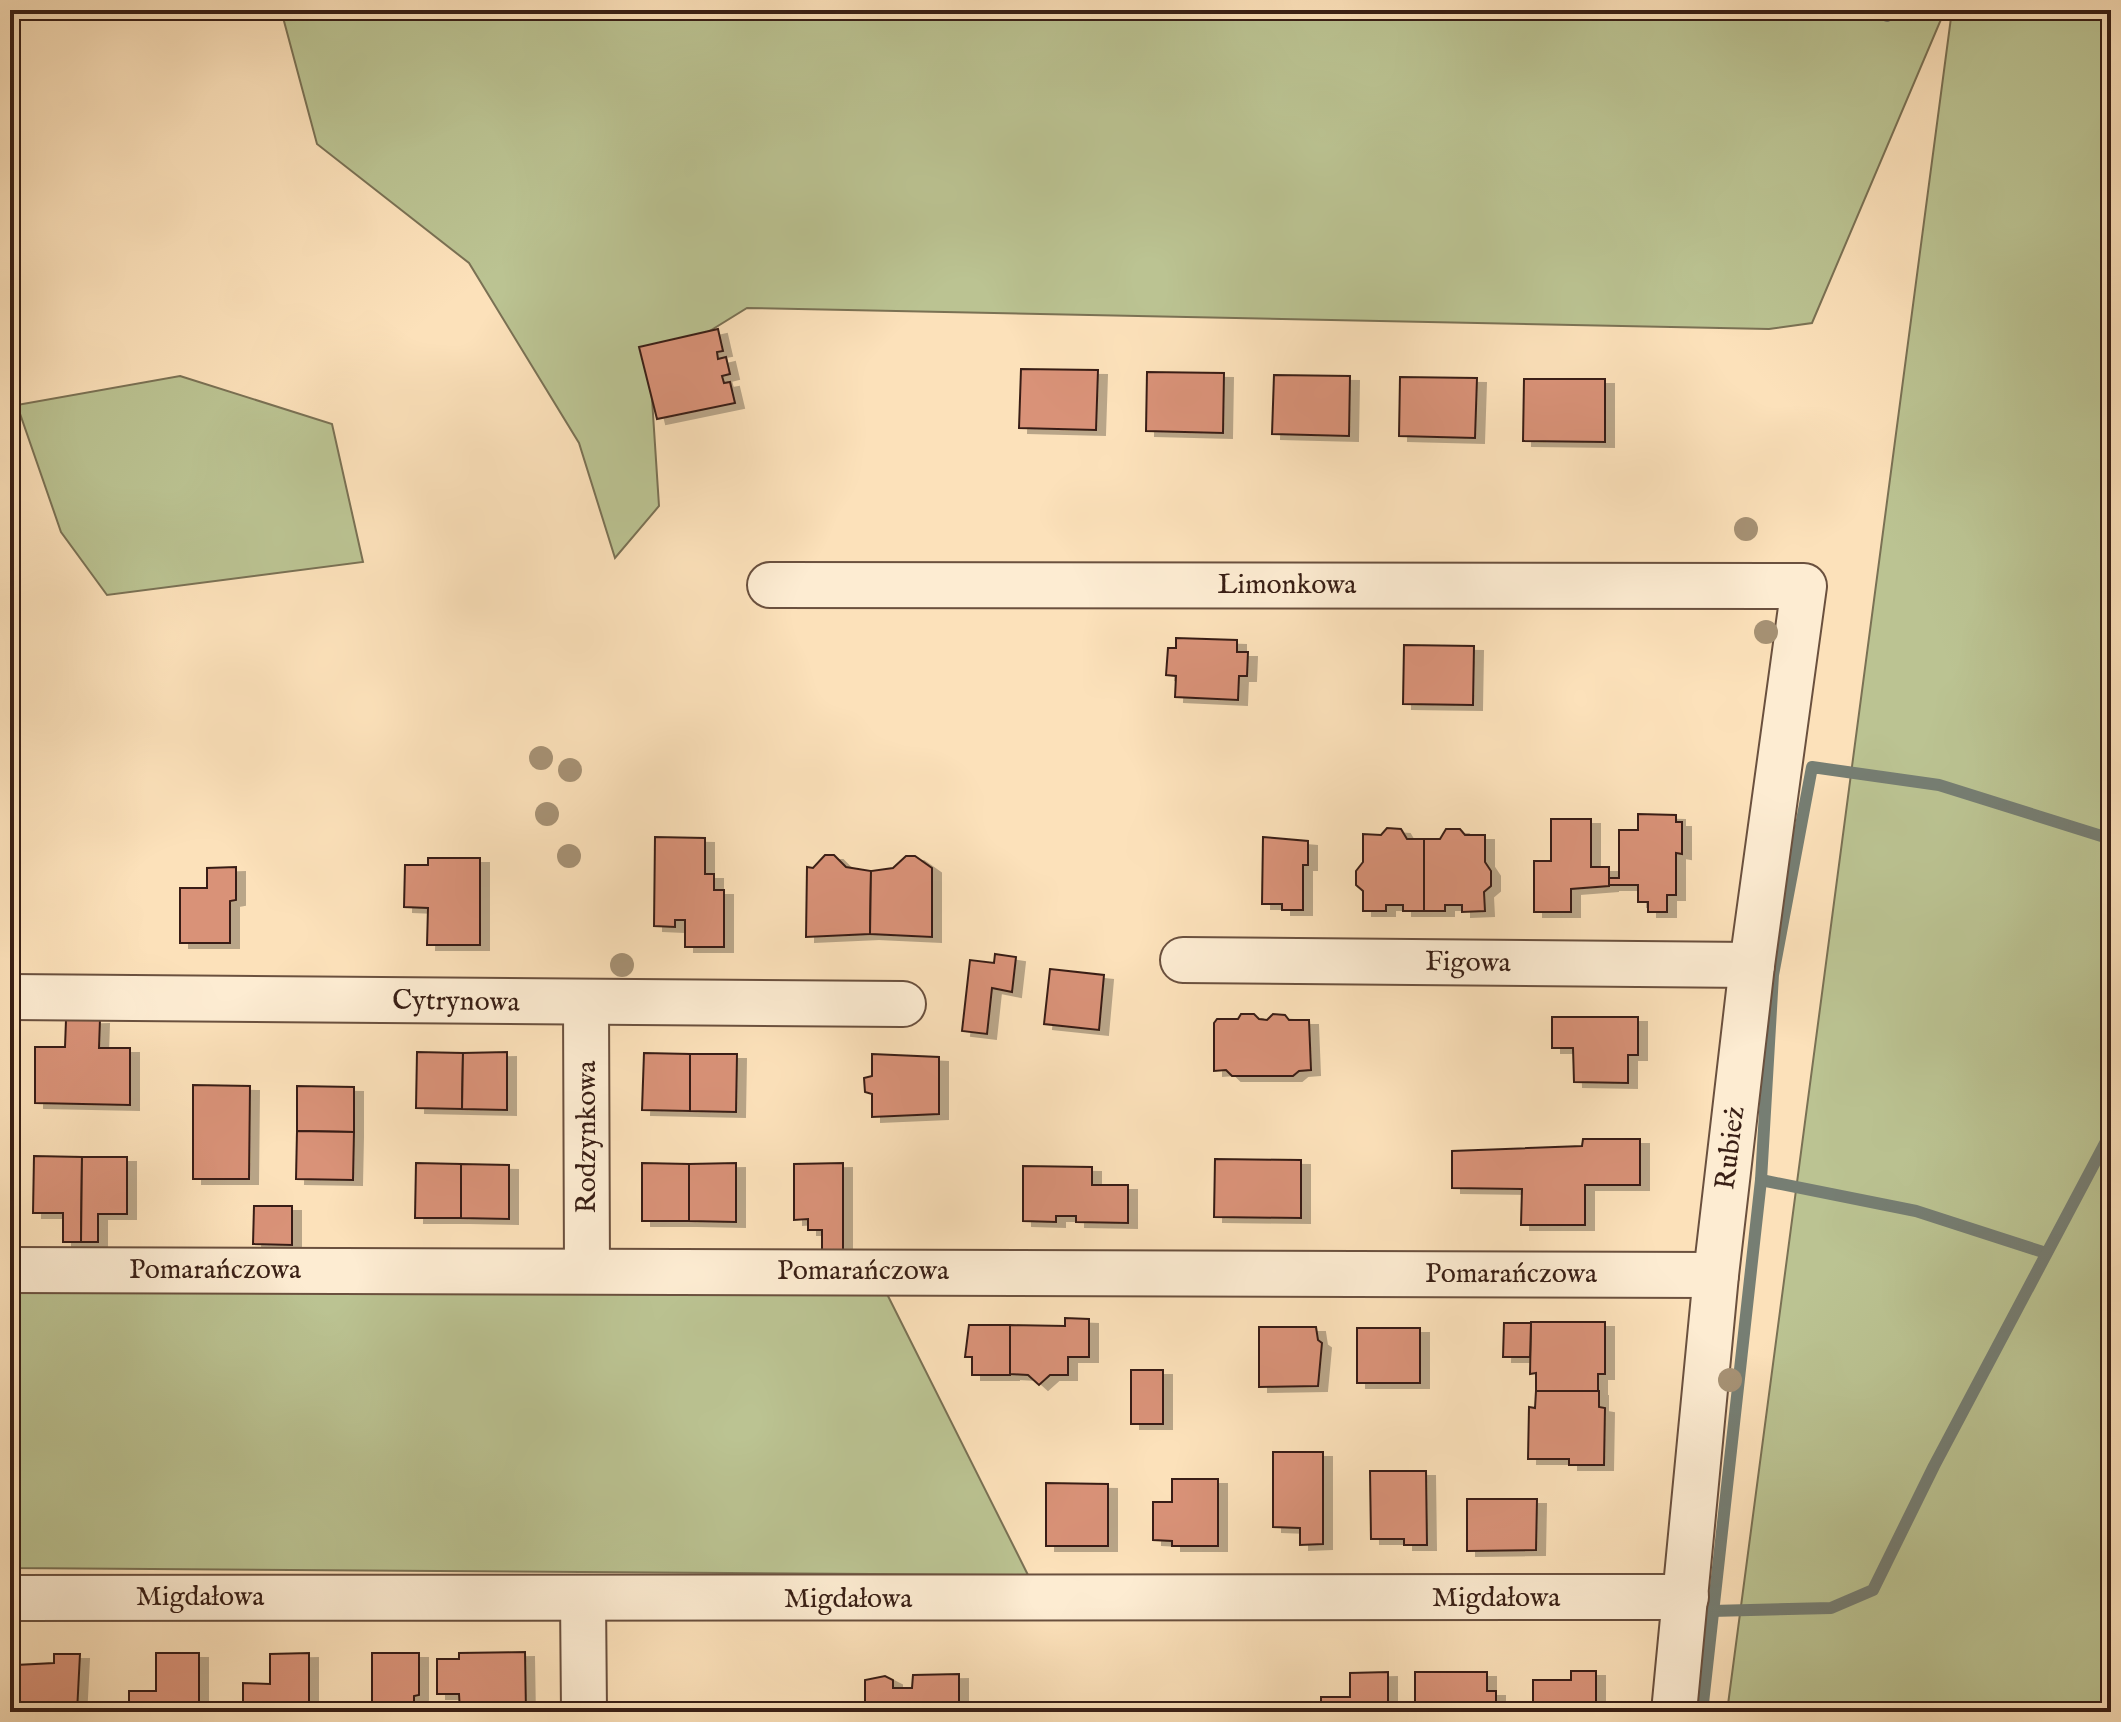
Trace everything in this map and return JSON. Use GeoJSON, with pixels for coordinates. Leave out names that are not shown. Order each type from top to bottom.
{"type":"FeatureCollection","features":[{"type":"Feature","properties":{"kind":"street","name":"Limonkowa"},"geometry":{"type":"LineString","coordinates":[[770,585],[1804,586]]}},
{"type":"Feature","properties":{"kind":"street","name":"Rubież"},"geometry":{"type":"LineString","coordinates":[[1674,1712],[1716,1275],[1752,965],[1804,586]]}},
{"type":"Feature","properties":{"kind":"street","name":"Figowa"},"geometry":{"type":"LineString","coordinates":[[1183,960],[1752,965]]}},
{"type":"Feature","properties":{"kind":"street","name":"Cytrynowa"},"geometry":{"type":"LineString","coordinates":[[10,997],[903,1004]]}},
{"type":"Feature","properties":{"kind":"street","name":"Rodzynkowa"},"geometry":{"type":"LineString","coordinates":[[586,1003],[587,1270]]}},
{"type":"Feature","properties":{"kind":"street","name":"Pomarańczowa"},"geometry":{"type":"LineString","coordinates":[[10,1270],[1716,1275]]}},
{"type":"Feature","properties":{"kind":"street","name":"Migdałowa"},"geometry":{"type":"LineString","coordinates":[[10,1598],[1686,1597]]}},
{"type":"Feature","properties":{"kind":"street"},"geometry":{"type":"LineString","coordinates":[[583,1598],[584,1712]]}},
{"type":"Feature","properties":{"kind":"green space"},"geometry":{"type":"Polygon","coordinates":[[[281,10],[1945,10],[1812,323],[1769,329],[747,308],[650,368],[659,506],[615,558],[579,443],[469,263],[317,144],[281,10]]]}},
{"type":"Feature","properties":{"kind":"green space"},"geometry":{"type":"Polygon","coordinates":[[[1952,10],[2111,10],[2111,1712],[1727,1712],[1952,10]]]}},
{"type":"Feature","properties":{"kind":"green space"},"geometry":{"type":"Polygon","coordinates":[[[180,376],[332,424],[363,562],[107,595],[61,532],[17,405],[180,376]]]}},
{"type":"Feature","properties":{"kind":"green space"},"geometry":{"type":"Polygon","coordinates":[[[10,1271],[886,1292],[1028,1575],[10,1568],[10,1271]]]}},
{"type":"Feature","properties":{"kind":"building"},"geometry":{"type":"Polygon","coordinates":[[[718,329],[723,351],[717,352],[718,359],[726,357],[730,374],[722,376],[724,383],[730,382],[735,403],[657,419],[639,347],[718,329]]]}},
{"type":"Feature","properties":{"kind":"building"},"geometry":{"type":"Polygon","coordinates":[[[1021,369],[1098,370],[1096,430],[1019,428],[1021,369]]]}},
{"type":"Feature","properties":{"kind":"building"},"geometry":{"type":"Polygon","coordinates":[[[1147,372],[1224,373],[1223,433],[1146,431],[1147,372]]]}},
{"type":"Feature","properties":{"kind":"building"},"geometry":{"type":"Polygon","coordinates":[[[1274,375],[1350,376],[1349,436],[1272,434],[1274,375]]]}},
{"type":"Feature","properties":{"kind":"building"},"geometry":{"type":"Polygon","coordinates":[[[1400,377],[1477,378],[1475,438],[1399,436],[1400,377]]]}},
{"type":"Feature","properties":{"kind":"building"},"geometry":{"type":"Polygon","coordinates":[[[1524,379],[1605,379],[1605,442],[1523,441],[1524,379]]]}},
{"type":"Feature","properties":{"kind":"building"},"geometry":{"type":"Polygon","coordinates":[[[1176,638],[1237,640],[1237,652],[1248,652],[1247,676],[1239,676],[1238,700],[1175,697],[1176,676],[1166,675],[1168,648],[1176,648],[1176,638]]]}},
{"type":"Feature","properties":{"kind":"building"},"geometry":{"type":"Polygon","coordinates":[[[1404,645],[1474,646],[1473,705],[1403,704],[1404,645]]]}},
{"type":"Feature","properties":{"kind":"building"},"geometry":{"type":"Polygon","coordinates":[[[1638,814],[1676,815],[1676,822],[1682,822],[1682,854],[1676,853],[1676,895],[1667,895],[1667,912],[1648,912],[1648,902],[1638,902],[1638,885],[1609,885],[1609,878],[1619,878],[1619,830],[1638,830],[1638,814]]]}},
{"type":"Feature","properties":{"kind":"building"},"geometry":{"type":"Polygon","coordinates":[[[1551,819],[1591,819],[1591,867],[1609,867],[1609,886],[1571,889],[1571,912],[1534,912],[1534,861],[1551,861],[1551,819]]]}},
{"type":"Feature","properties":{"kind":"building"},"geometry":{"type":"Polygon","coordinates":[[[1387,828],[1401,829],[1407,839],[1424,839],[1424,911],[1403,911],[1403,905],[1386,905],[1386,911],[1363,911],[1363,891],[1356,885],[1356,871],[1363,862],[1363,834],[1381,835],[1387,828]]]}},
{"type":"Feature","properties":{"kind":"building"},"geometry":{"type":"Polygon","coordinates":[[[1446,829],[1460,829],[1465,835],[1485,835],[1485,862],[1491,871],[1491,886],[1484,892],[1485,911],[1462,912],[1462,905],[1445,905],[1445,911],[1424,911],[1424,839],[1440,839],[1446,829]]]}},
{"type":"Feature","properties":{"kind":"building"},"geometry":{"type":"Polygon","coordinates":[[[655,837],[705,838],[705,874],[714,874],[714,890],[724,890],[724,947],[685,947],[685,920],[675,920],[675,927],[654,926],[655,837]]]}},
{"type":"Feature","properties":{"kind":"building"},"geometry":{"type":"Polygon","coordinates":[[[1263,837],[1308,841],[1308,865],[1303,865],[1303,910],[1282,910],[1282,904],[1262,904],[1263,837]]]}},
{"type":"Feature","properties":{"kind":"building"},"geometry":{"type":"Polygon","coordinates":[[[825,855],[834,855],[846,867],[871,871],[870,934],[806,937],[807,867],[813,868],[825,855]]]}},
{"type":"Feature","properties":{"kind":"building"},"geometry":{"type":"Polygon","coordinates":[[[906,856],[915,856],[932,868],[932,937],[870,934],[871,871],[893,868],[906,856]]]}},
{"type":"Feature","properties":{"kind":"building"},"geometry":{"type":"Polygon","coordinates":[[[428,858],[480,858],[480,945],[427,945],[428,908],[404,907],[405,865],[428,865],[428,858]]]}},
{"type":"Feature","properties":{"kind":"building"},"geometry":{"type":"Polygon","coordinates":[[[236,867],[236,900],[230,901],[230,943],[180,943],[180,888],[207,888],[207,868],[236,867]]]}},
{"type":"Feature","properties":{"kind":"building"},"geometry":{"type":"Polygon","coordinates":[[[995,954],[1016,957],[1012,992],[992,988],[987,1034],[962,1031],[970,960],[994,963],[995,954]]]}},
{"type":"Feature","properties":{"kind":"building"},"geometry":{"type":"Polygon","coordinates":[[[1050,969],[1104,975],[1099,1030],[1044,1024],[1050,969]]]}},
{"type":"Feature","properties":{"kind":"building"},"geometry":{"type":"Polygon","coordinates":[[[1241,1014],[1254,1014],[1259,1019],[1267,1020],[1273,1014],[1285,1015],[1289,1020],[1309,1020],[1311,1070],[1299,1071],[1293,1076],[1232,1076],[1226,1070],[1214,1071],[1214,1023],[1217,1019],[1238,1019],[1241,1014]]]}},
{"type":"Feature","properties":{"kind":"building"},"geometry":{"type":"Polygon","coordinates":[[[1552,1017],[1638,1017],[1638,1055],[1628,1055],[1628,1083],[1574,1082],[1573,1048],[1552,1048],[1552,1017]]]}},
{"type":"Feature","properties":{"kind":"building"},"geometry":{"type":"Polygon","coordinates":[[[100,1019],[99,1048],[130,1048],[130,1105],[35,1103],[35,1047],[65,1047],[66,1020],[100,1019]]]}},
{"type":"Feature","properties":{"kind":"building"},"geometry":{"type":"Polygon","coordinates":[[[417,1052],[463,1053],[462,1109],[416,1108],[417,1052]]]}},
{"type":"Feature","properties":{"kind":"building"},"geometry":{"type":"Polygon","coordinates":[[[507,1052],[507,1110],[462,1109],[463,1053],[507,1052]]]}},
{"type":"Feature","properties":{"kind":"building"},"geometry":{"type":"Polygon","coordinates":[[[644,1053],[690,1054],[690,1111],[642,1110],[644,1053]]]}},
{"type":"Feature","properties":{"kind":"building"},"geometry":{"type":"Polygon","coordinates":[[[690,1054],[737,1054],[736,1112],[690,1111],[690,1054]]]}},
{"type":"Feature","properties":{"kind":"building"},"geometry":{"type":"Polygon","coordinates":[[[872,1054],[939,1057],[939,1114],[872,1117],[872,1094],[865,1092],[864,1078],[872,1076],[872,1054]]]}},
{"type":"Feature","properties":{"kind":"building"},"geometry":{"type":"Polygon","coordinates":[[[193,1085],[250,1086],[249,1179],[193,1179],[193,1085]]]}},
{"type":"Feature","properties":{"kind":"building"},"geometry":{"type":"Polygon","coordinates":[[[297,1086],[354,1087],[354,1132],[297,1131],[297,1086]]]}},
{"type":"Feature","properties":{"kind":"building"},"geometry":{"type":"Polygon","coordinates":[[[297,1131],[354,1132],[353,1180],[296,1179],[297,1131]]]}},
{"type":"Feature","properties":{"kind":"building"},"geometry":{"type":"Polygon","coordinates":[[[1583,1139],[1640,1139],[1640,1185],[1585,1185],[1585,1225],[1521,1225],[1522,1189],[1452,1188],[1452,1151],[1582,1146],[1583,1139]]]}},
{"type":"Feature","properties":{"kind":"building"},"geometry":{"type":"Polygon","coordinates":[[[34,1156],[82,1157],[81,1242],[63,1242],[63,1213],[33,1213],[34,1156]]]}},
{"type":"Feature","properties":{"kind":"building"},"geometry":{"type":"Polygon","coordinates":[[[82,1157],[127,1157],[127,1214],[98,1214],[98,1242],[81,1242],[82,1157]]]}},
{"type":"Feature","properties":{"kind":"building"},"geometry":{"type":"Polygon","coordinates":[[[1215,1159],[1301,1160],[1301,1218],[1214,1217],[1215,1159]]]}},
{"type":"Feature","properties":{"kind":"building"},"geometry":{"type":"Polygon","coordinates":[[[416,1163],[461,1164],[461,1218],[415,1218],[416,1163]]]}},
{"type":"Feature","properties":{"kind":"building"},"geometry":{"type":"Polygon","coordinates":[[[642,1163],[689,1164],[689,1221],[642,1221],[642,1163]]]}},
{"type":"Feature","properties":{"kind":"building"},"geometry":{"type":"Polygon","coordinates":[[[736,1163],[736,1222],[689,1221],[689,1164],[736,1163]]]}},
{"type":"Feature","properties":{"kind":"building"},"geometry":{"type":"Polygon","coordinates":[[[843,1163],[843,1250],[822,1250],[822,1230],[808,1230],[808,1219],[794,1220],[794,1164],[843,1163]]]}},
{"type":"Feature","properties":{"kind":"building"},"geometry":{"type":"Polygon","coordinates":[[[461,1164],[509,1165],[509,1219],[461,1218],[461,1164]]]}},
{"type":"Feature","properties":{"kind":"building"},"geometry":{"type":"Polygon","coordinates":[[[1023,1166],[1092,1167],[1092,1185],[1128,1185],[1128,1223],[1076,1222],[1076,1216],[1056,1216],[1056,1222],[1023,1221],[1023,1166]]]}},
{"type":"Feature","properties":{"kind":"building"},"geometry":{"type":"Polygon","coordinates":[[[254,1206],[292,1206],[292,1245],[253,1244],[254,1206]]]}},
{"type":"Feature","properties":{"kind":"building"},"geometry":{"type":"Polygon","coordinates":[[[1065,1318],[1089,1319],[1089,1357],[1068,1357],[1068,1375],[1050,1375],[1039,1385],[1028,1375],[1010,1374],[1010,1325],[1065,1326],[1065,1318]]]}},
{"type":"Feature","properties":{"kind":"building"},"geometry":{"type":"Polygon","coordinates":[[[1531,1322],[1605,1322],[1605,1374],[1598,1374],[1598,1391],[1536,1391],[1536,1373],[1530,1374],[1531,1322]]]}},
{"type":"Feature","properties":{"kind":"building"},"geometry":{"type":"Polygon","coordinates":[[[1504,1323],[1531,1323],[1530,1357],[1503,1357],[1504,1323]]]}},
{"type":"Feature","properties":{"kind":"building"},"geometry":{"type":"Polygon","coordinates":[[[969,1325],[1010,1325],[1010,1375],[972,1375],[972,1357],[965,1357],[969,1325]]]}},
{"type":"Feature","properties":{"kind":"building"},"geometry":{"type":"Polygon","coordinates":[[[1259,1327],[1316,1327],[1318,1340],[1322,1343],[1318,1386],[1259,1387],[1259,1327]]]}},
{"type":"Feature","properties":{"kind":"building"},"geometry":{"type":"Polygon","coordinates":[[[1357,1328],[1420,1328],[1420,1383],[1357,1383],[1357,1328]]]}},
{"type":"Feature","properties":{"kind":"building"},"geometry":{"type":"Polygon","coordinates":[[[1131,1370],[1163,1370],[1163,1424],[1131,1424],[1131,1370]]]}},
{"type":"Feature","properties":{"kind":"building"},"geometry":{"type":"Polygon","coordinates":[[[1536,1391],[1599,1391],[1599,1407],[1605,1408],[1604,1465],[1569,1465],[1569,1459],[1528,1459],[1529,1407],[1535,1408],[1536,1391]]]}},
{"type":"Feature","properties":{"kind":"building"},"geometry":{"type":"Polygon","coordinates":[[[1273,1452],[1323,1452],[1323,1544],[1300,1545],[1300,1528],[1273,1527],[1273,1452]]]}},
{"type":"Feature","properties":{"kind":"building"},"geometry":{"type":"Polygon","coordinates":[[[1370,1471],[1426,1471],[1427,1545],[1404,1545],[1404,1539],[1371,1539],[1370,1471]]]}},
{"type":"Feature","properties":{"kind":"building"},"geometry":{"type":"Polygon","coordinates":[[[1172,1479],[1218,1479],[1218,1546],[1172,1546],[1172,1541],[1153,1540],[1153,1502],[1172,1502],[1172,1479]]]}},
{"type":"Feature","properties":{"kind":"building"},"geometry":{"type":"Polygon","coordinates":[[[1046,1483],[1108,1484],[1108,1546],[1046,1546],[1046,1483]]]}},
{"type":"Feature","properties":{"kind":"building"},"geometry":{"type":"Polygon","coordinates":[[[1467,1499],[1537,1499],[1536,1550],[1467,1551],[1467,1499]]]}},
{"type":"Feature","properties":{"kind":"building"},"geometry":{"type":"Polygon","coordinates":[[[525,1652],[526,1712],[460,1712],[459,1694],[437,1694],[437,1659],[459,1659],[459,1653],[525,1652]]]}},
{"type":"Feature","properties":{"kind":"building"},"geometry":{"type":"Polygon","coordinates":[[[156,1653],[199,1653],[199,1711],[129,1712],[129,1691],[156,1691],[156,1653]]]}},
{"type":"Feature","properties":{"kind":"building"},"geometry":{"type":"Polygon","coordinates":[[[309,1653],[309,1712],[243,1712],[243,1683],[270,1684],[270,1654],[309,1653]]]}},
{"type":"Feature","properties":{"kind":"building"},"geometry":{"type":"Polygon","coordinates":[[[372,1653],[419,1653],[419,1695],[414,1696],[414,1712],[344,1712],[372,1710],[372,1653]]]}},
{"type":"Feature","properties":{"kind":"building"},"geometry":{"type":"Polygon","coordinates":[[[54,1654],[80,1654],[77,1712],[16,1712],[16,1665],[54,1663],[54,1654]]]}},
{"type":"Feature","properties":{"kind":"building"},"geometry":{"type":"Polygon","coordinates":[[[1571,1671],[1596,1671],[1596,1712],[1533,1712],[1533,1680],[1571,1680],[1571,1671]]]}},
{"type":"Feature","properties":{"kind":"building"},"geometry":{"type":"Polygon","coordinates":[[[1388,1672],[1388,1712],[1321,1712],[1321,1697],[1350,1697],[1350,1673],[1388,1672]]]}},
{"type":"Feature","properties":{"kind":"building"},"geometry":{"type":"Polygon","coordinates":[[[1415,1672],[1487,1672],[1487,1691],[1496,1691],[1496,1709],[1415,1712],[1415,1672]]]}},
{"type":"Feature","properties":{"kind":"building"},"geometry":{"type":"Polygon","coordinates":[[[959,1674],[959,1712],[865,1712],[865,1680],[885,1676],[893,1680],[893,1688],[912,1688],[913,1675],[959,1674]]]}},
{"type":"Feature","properties":{"kind":"waterway"},"geometry":{"type":"LineString","coordinates":[[1887,16],[1890,10]]}},
{"type":"Feature","properties":{"kind":"waterway"},"geometry":{"type":"LineString","coordinates":[[1702,1712],[1761,1180],[1773,975],[1812,767],[1939,785],[2111,839]]}},
{"type":"Feature","properties":{"kind":"waterway"},"geometry":{"type":"LineString","coordinates":[[1711,1611],[1831,1608],[1873,1590],[1934,1466],[2111,1132]]}},
{"type":"Feature","properties":{"kind":"waterway"},"geometry":{"type":"LineString","coordinates":[[1761,1180],[1916,1211],[2046,1253]]}}]}
